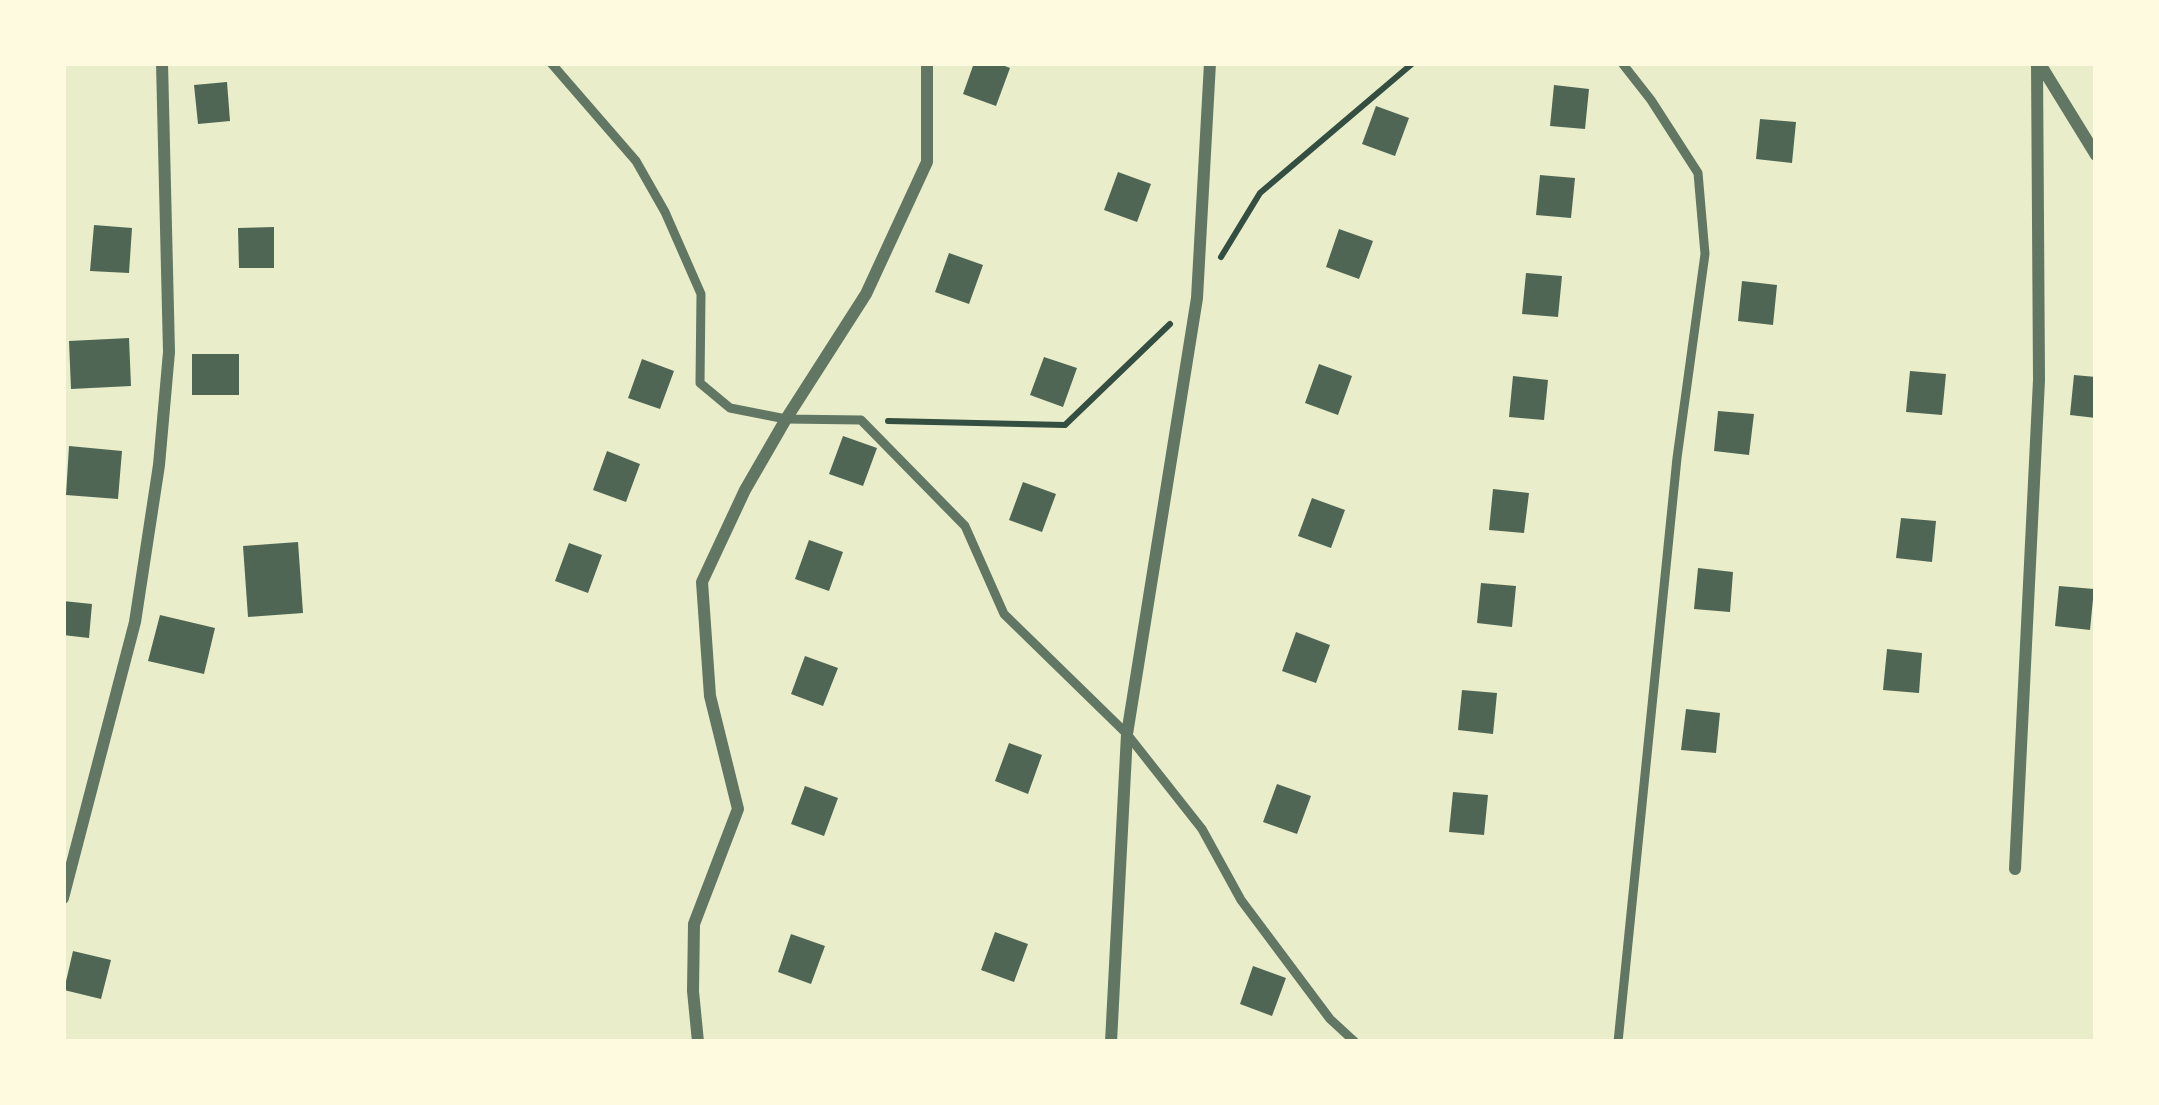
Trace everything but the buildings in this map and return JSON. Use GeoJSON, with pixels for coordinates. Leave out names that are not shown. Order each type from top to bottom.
{"type":"FeatureCollection","features":[{"type":"Feature","properties":{"kind":"street"},"geometry":{"type":"LineString","coordinates":[[63,898],[136,622],[159,465],[169,352],[163,63]]}},
{"type":"Feature","properties":{"kind":"street"},"geometry":{"type":"LineString","coordinates":[[698,1042],[694,924],[738,809],[710,696],[702,582],[745,490],[866,293],[927,162],[927,63]]}},
{"type":"Feature","properties":{"kind":"street"},"geometry":{"type":"LineString","coordinates":[[1111,1042],[1126,734],[1197,298],[1210,63]]}},
{"type":"Feature","properties":{"kind":"street"},"geometry":{"type":"LineString","coordinates":[[2038,63],[2096,155]]}},
{"type":"Feature","properties":{"kind":"street"},"geometry":{"type":"LineString","coordinates":[[2015,868],[2039,380],[2038,63]]}},
{"type":"Feature","properties":{"kind":"lane"},"geometry":{"type":"LineString","coordinates":[[551,63],[636,161],[665,212],[701,294],[700,383],[730,408],[786,419],[861,420],[965,526],[1004,614],[1126,734],[1202,829],[1241,900],[1330,1019],[1355,1042]]}},
{"type":"Feature","properties":{"kind":"lane"},"geometry":{"type":"LineString","coordinates":[[1618,1042],[1677,458],[1705,254],[1698,173],[1622,63]]}},
{"type":"Feature","properties":{"kind":"path"},"geometry":{"type":"LineString","coordinates":[[861,420],[1065,425],[1197,298],[1260,193],[1413,63]]}}]}
